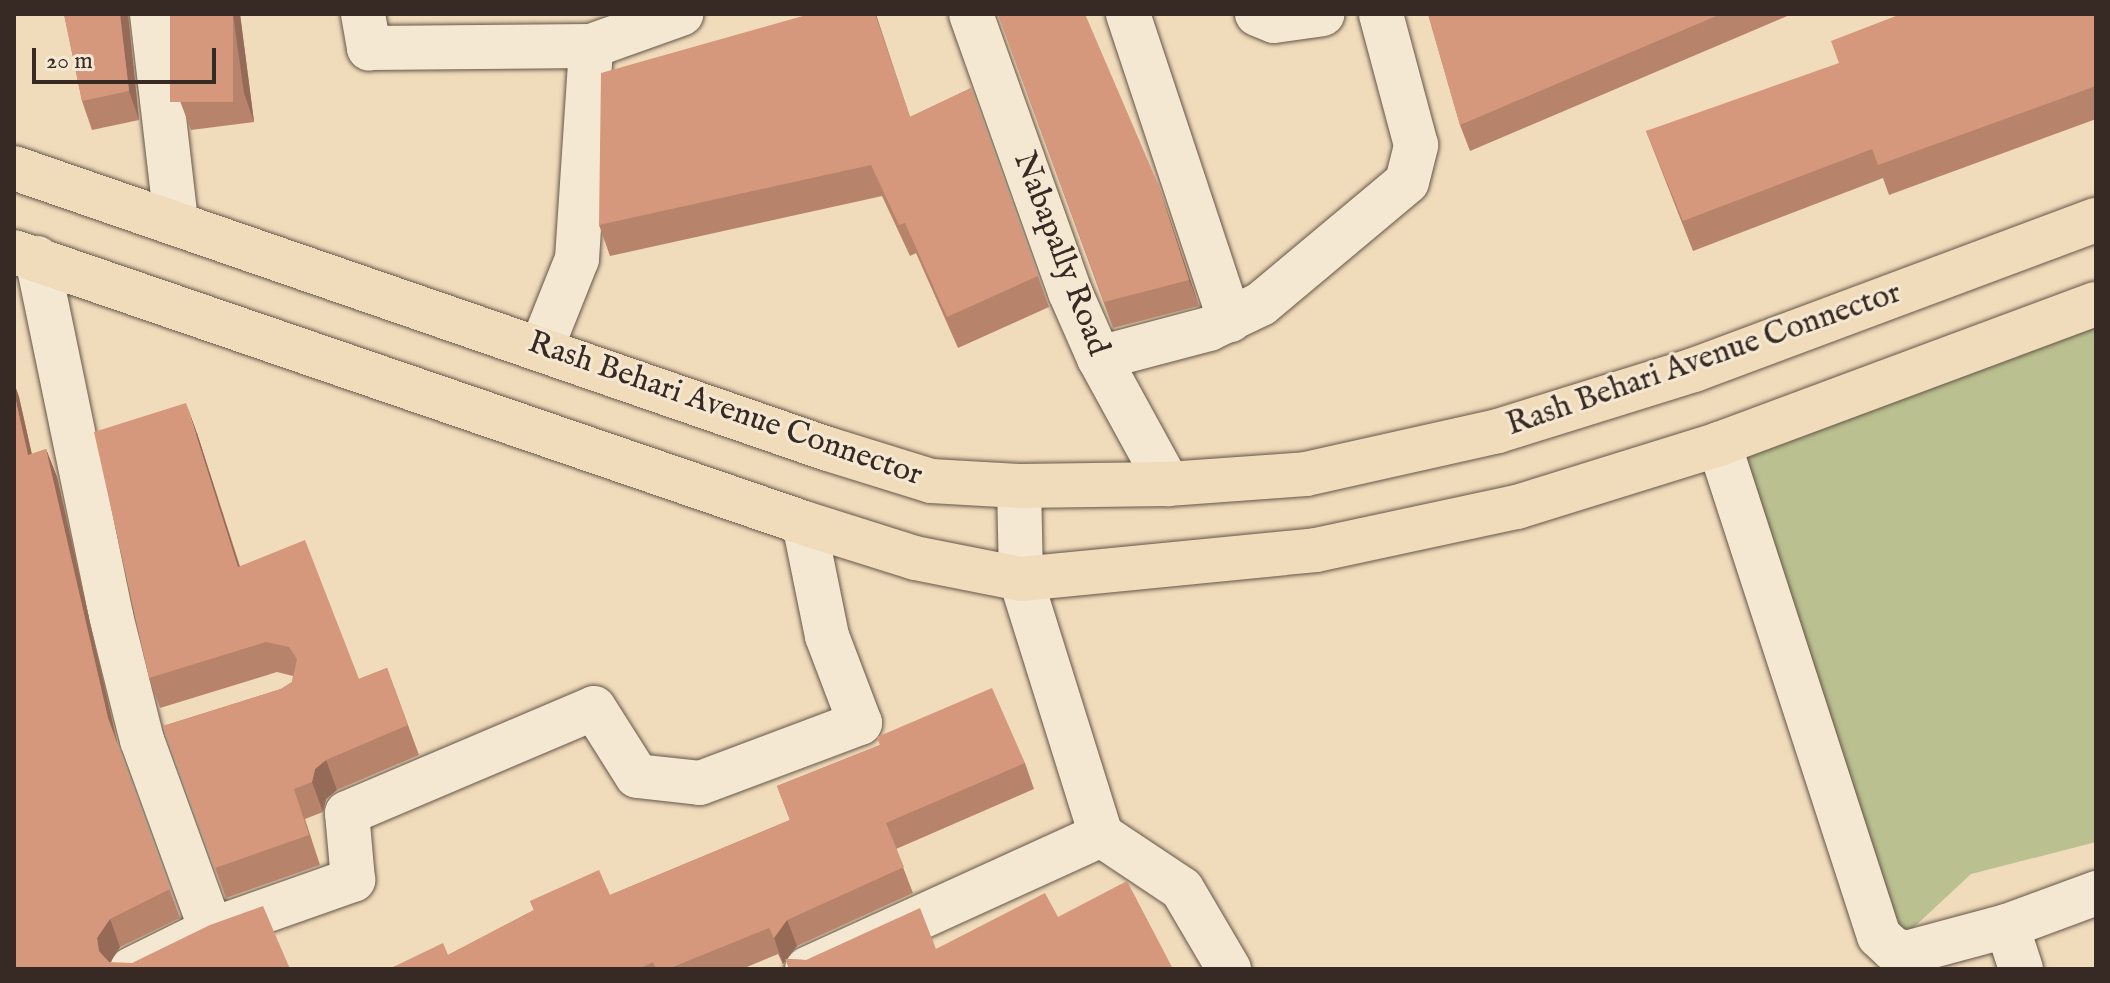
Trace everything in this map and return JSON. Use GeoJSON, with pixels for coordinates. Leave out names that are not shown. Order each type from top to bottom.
{"type":"FeatureCollection","features":[{"type":"Feature","properties":{"kind":"main road","name":"Rash Behari Avenue Connector"},"geometry":{"type":"LineString","coordinates":[[14,168],[176,220],[541,349],[931,481],[1019,486],[1168,484],[1306,474],[1498,431],[1694,370],[2096,220]]}},
{"type":"Feature","properties":{"kind":"main road"},"geometry":{"type":"LineString","coordinates":[[26,255],[804,523],[915,558],[1021,579],[1316,550],[1517,507],[1719,444],[2096,304]]}},
{"type":"Feature","properties":{"kind":"street"},"geometry":{"type":"LineString","coordinates":[[152,14],[176,220]]}},
{"type":"Feature","properties":{"kind":"street"},"geometry":{"type":"LineString","coordinates":[[363,14],[369,48],[591,46],[681,14]]}},
{"type":"Feature","properties":{"kind":"street","name":"Nabapally Road"},"geometry":{"type":"LineString","coordinates":[[971,14],[1070,292],[1099,358],[1168,484]]}},
{"type":"Feature","properties":{"kind":"street"},"geometry":{"type":"LineString","coordinates":[[1128,14],[1230,320]]}},
{"type":"Feature","properties":{"kind":"street"},"geometry":{"type":"LineString","coordinates":[[1257,14],[1274,21],[1323,14]]}},
{"type":"Feature","properties":{"kind":"street"},"geometry":{"type":"LineString","coordinates":[[1099,358],[1230,320],[1261,304],[1397,194],[1415,165],[1416,145],[1381,14]]}},
{"type":"Feature","properties":{"kind":"street"},"geometry":{"type":"LineString","coordinates":[[541,349],[577,259],[591,46]]}},
{"type":"Feature","properties":{"kind":"street"},"geometry":{"type":"LineString","coordinates":[[26,255],[142,740],[211,930]]}},
{"type":"Feature","properties":{"kind":"street"},"geometry":{"type":"LineString","coordinates":[[1719,444],[1879,936],[1893,949],[1906,953],[2007,926],[2096,893]]}},
{"type":"Feature","properties":{"kind":"street"},"geometry":{"type":"LineString","coordinates":[[1019,486],[1021,579],[1101,835],[1182,889],[1229,969]]}},
{"type":"Feature","properties":{"kind":"street"},"geometry":{"type":"LineString","coordinates":[[132,969],[211,930],[353,880],[347,813],[594,708],[637,776],[700,783],[860,723],[827,636],[804,523]]}},
{"type":"Feature","properties":{"kind":"street"},"geometry":{"type":"LineString","coordinates":[[142,740],[185,727]]}},
{"type":"Feature","properties":{"kind":"street"},"geometry":{"type":"LineString","coordinates":[[807,969],[1101,835]]}},
{"type":"Feature","properties":{"kind":"street"},"geometry":{"type":"LineString","coordinates":[[2007,926],[2021,969]]}},
{"type":"Feature","properties":{"kind":"green space"},"geometry":{"type":"Polygon","coordinates":[[[2096,304],[2096,842],[1971,874],[1898,942],[1719,444],[2096,304]]]}},
{"type":"Feature","properties":{"kind":"building"},"geometry":{"type":"Polygon","coordinates":[[[64,14],[120,14],[129,91],[82,101],[64,14]]]}},
{"type":"Feature","properties":{"kind":"building"},"geometry":{"type":"Polygon","coordinates":[[[170,14],[233,14],[233,102],[170,102],[170,14]]]}},
{"type":"Feature","properties":{"kind":"building"},"geometry":{"type":"Polygon","coordinates":[[[810,14],[875,14],[910,117],[971,88],[1038,276],[947,317],[905,223],[899,225],[871,165],[599,225],[601,73],[810,14]]]}},
{"type":"Feature","properties":{"kind":"building"},"geometry":{"type":"Polygon","coordinates":[[[998,14],[1085,14],[1158,184],[1189,280],[1104,302],[998,14]]]}},
{"type":"Feature","properties":{"kind":"building"},"geometry":{"type":"Polygon","coordinates":[[[1428,14],[1721,14],[1460,125],[1428,14]]]}},
{"type":"Feature","properties":{"kind":"building"},"geometry":{"type":"Polygon","coordinates":[[[1901,14],[2096,14],[2096,86],[1878,165],[1872,149],[1683,221],[1646,131],[1839,63],[1831,41],[1901,14]]]}},
{"type":"Feature","properties":{"kind":"building"},"geometry":{"type":"Polygon","coordinates":[[[14,392],[28,455],[46,449],[108,718],[170,889],[110,919],[97,938],[99,951],[109,962],[132,963],[210,925],[263,906],[290,969],[14,969],[14,392]]]}},
{"type":"Feature","properties":{"kind":"building"},"geometry":{"type":"Polygon","coordinates":[[[186,403],[238,567],[305,540],[359,679],[387,668],[408,725],[326,760],[315,769],[312,782],[294,789],[309,835],[215,868],[163,726],[281,689],[292,682],[297,659],[289,647],[266,642],[149,678],[94,432],[186,403]]]}},
{"type":"Feature","properties":{"kind":"building"},"geometry":{"type":"Polygon","coordinates":[[[992,688],[1025,763],[886,823],[904,867],[787,920],[774,938],[769,928],[668,969],[656,969],[653,962],[639,969],[389,969],[443,943],[448,955],[534,910],[530,901],[599,870],[610,895],[790,820],[777,786],[880,745],[877,737],[992,688]]]}},
{"type":"Feature","properties":{"kind":"building"},"geometry":{"type":"Polygon","coordinates":[[[1127,881],[1173,969],[790,969],[785,959],[806,960],[920,908],[936,949],[1045,893],[1058,917],[1127,881]]]}}]}
